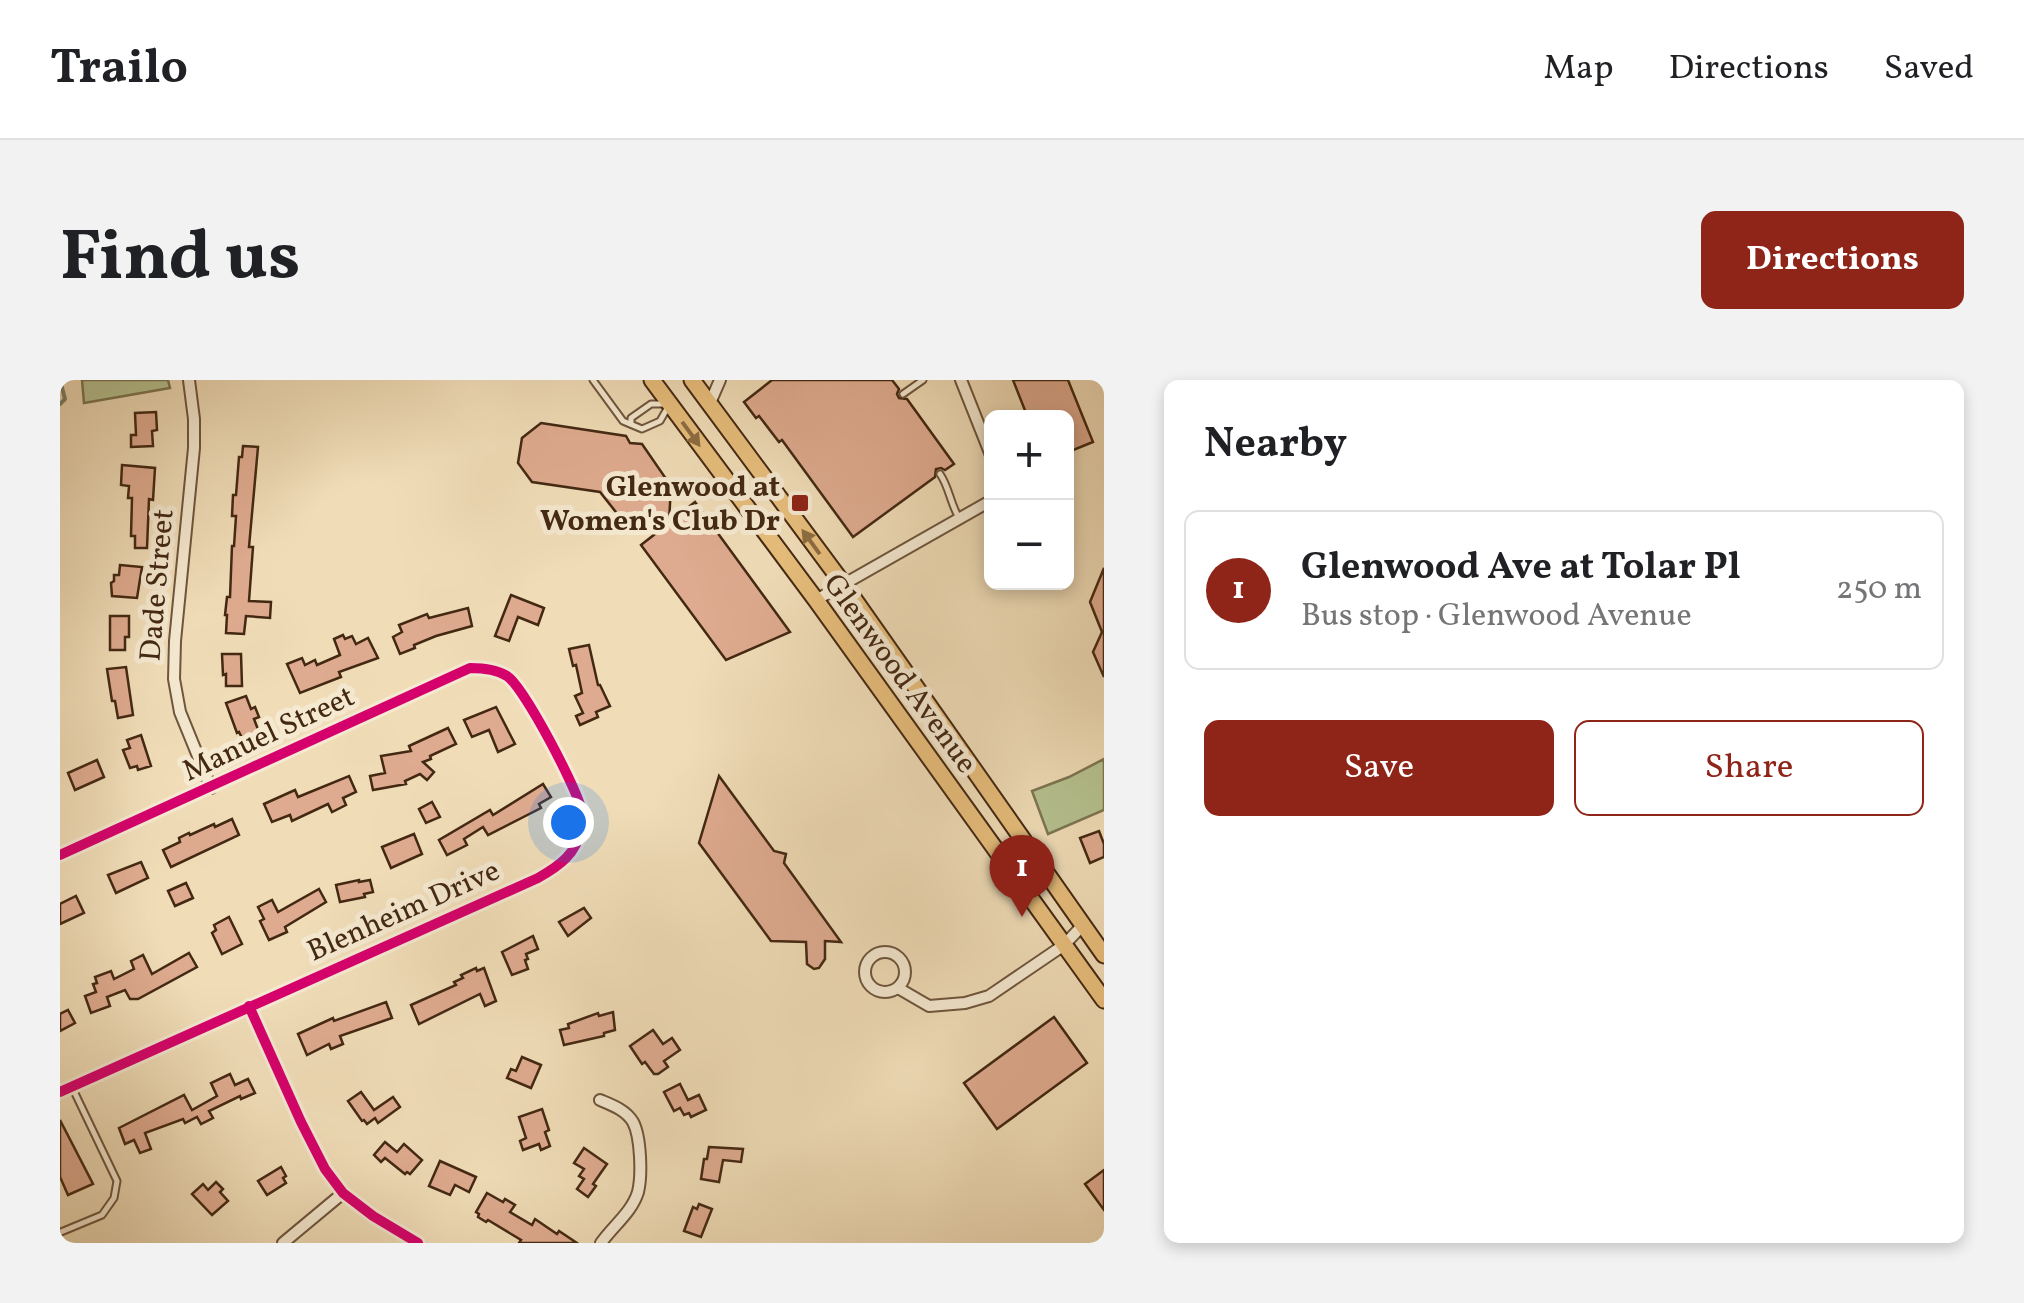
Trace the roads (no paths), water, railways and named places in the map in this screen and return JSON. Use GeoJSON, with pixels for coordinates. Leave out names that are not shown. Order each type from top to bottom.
{"type":"FeatureCollection","features":[{"type":"Feature","properties":{"kind":"main road","name":"Glenwood Avenue"},"geometry":{"type":"LineString","coordinates":[[652,380],[1104,1000]]}},
{"type":"Feature","properties":{"kind":"main road","name":"Glenwood Avenue"},"geometry":{"type":"LineString","coordinates":[[694,383],[844,585],[1104,956]]}},
{"type":"Feature","properties":{"kind":"main road"},"geometry":{"type":"LineString","coordinates":[[669,404],[694,383]]}},
{"type":"Feature","properties":{"kind":"street","name":"Dade Street"},"geometry":{"type":"LineString","coordinates":[[189,380],[194,448],[174,679],[180,712],[210,788]]}},
{"type":"Feature","properties":{"kind":"street"},"geometry":{"type":"LineString","coordinates":[[710,403],[720,380]]}},
{"type":"Feature","properties":{"kind":"street"},"geometry":{"type":"LineString","coordinates":[[961,380],[984,438]]}},
{"type":"Feature","properties":{"kind":"street"},"geometry":{"type":"LineString","coordinates":[[816,600],[984,505]]}},
{"type":"Feature","properties":{"kind":"street","name":"Manuel Street"},"geometry":{"type":"LineString","coordinates":[[60,855],[466,669],[488,668],[498,672]]}},
{"type":"Feature","properties":{"kind":"street","name":"Blenheim Drive"},"geometry":{"type":"LineString","coordinates":[[60,1092],[538,878],[563,863],[581,831],[582,811],[528,702],[509,677],[498,672]]}},
{"type":"Feature","properties":{"kind":"street"},"geometry":{"type":"LineString","coordinates":[[898,988],[906,971],[901,959],[890,952],[872,957],[865,975],[872,987],[884,992],[898,988],[929,1006],[965,1003],[990,996],[1064,945],[1082,926]]}},
{"type":"Feature","properties":{"kind":"street"},"geometry":{"type":"LineString","coordinates":[[249,1006],[301,1122],[343,1193],[418,1243]]}},
{"type":"Feature","properties":{"kind":"street"},"geometry":{"type":"LineString","coordinates":[[600,1100],[620,1109],[632,1121],[640,1164],[638,1192],[601,1243]]}},
{"type":"Feature","properties":{"kind":"street"},"geometry":{"type":"LineString","coordinates":[[283,1243],[343,1193]]}},
{"type":"Feature","properties":{"kind":"lane"},"geometry":{"type":"LineString","coordinates":[[593,380],[623,421],[630,424],[642,429],[660,420],[669,404],[650,404],[631,418],[630,424]]}},
{"type":"Feature","properties":{"kind":"lane"},"geometry":{"type":"LineString","coordinates":[[902,394],[923,380]]}},
{"type":"Feature","properties":{"kind":"lane"},"geometry":{"type":"LineString","coordinates":[[940,474],[960,519]]}},
{"type":"Feature","properties":{"kind":"lane"},"geometry":{"type":"LineString","coordinates":[[61,1232],[102,1215],[114,1198],[117,1181],[72,1086]]}},
{"type":"Feature","properties":{"kind":"waterway"},"geometry":{"type":"LineString","coordinates":[[60,380],[65,399],[60,404]]}},
{"type":"Feature","properties":{"kind":"place","name":"Glenwood at Women's Club Dr"},"geometry":{"type":"Point","coordinates":[800,503]}},
{"type":"Feature","properties":{"kind":"place","name":"Glenwood Ave at Tolar Pl"},"geometry":{"type":"Point","coordinates":[1022,917]}}]}
